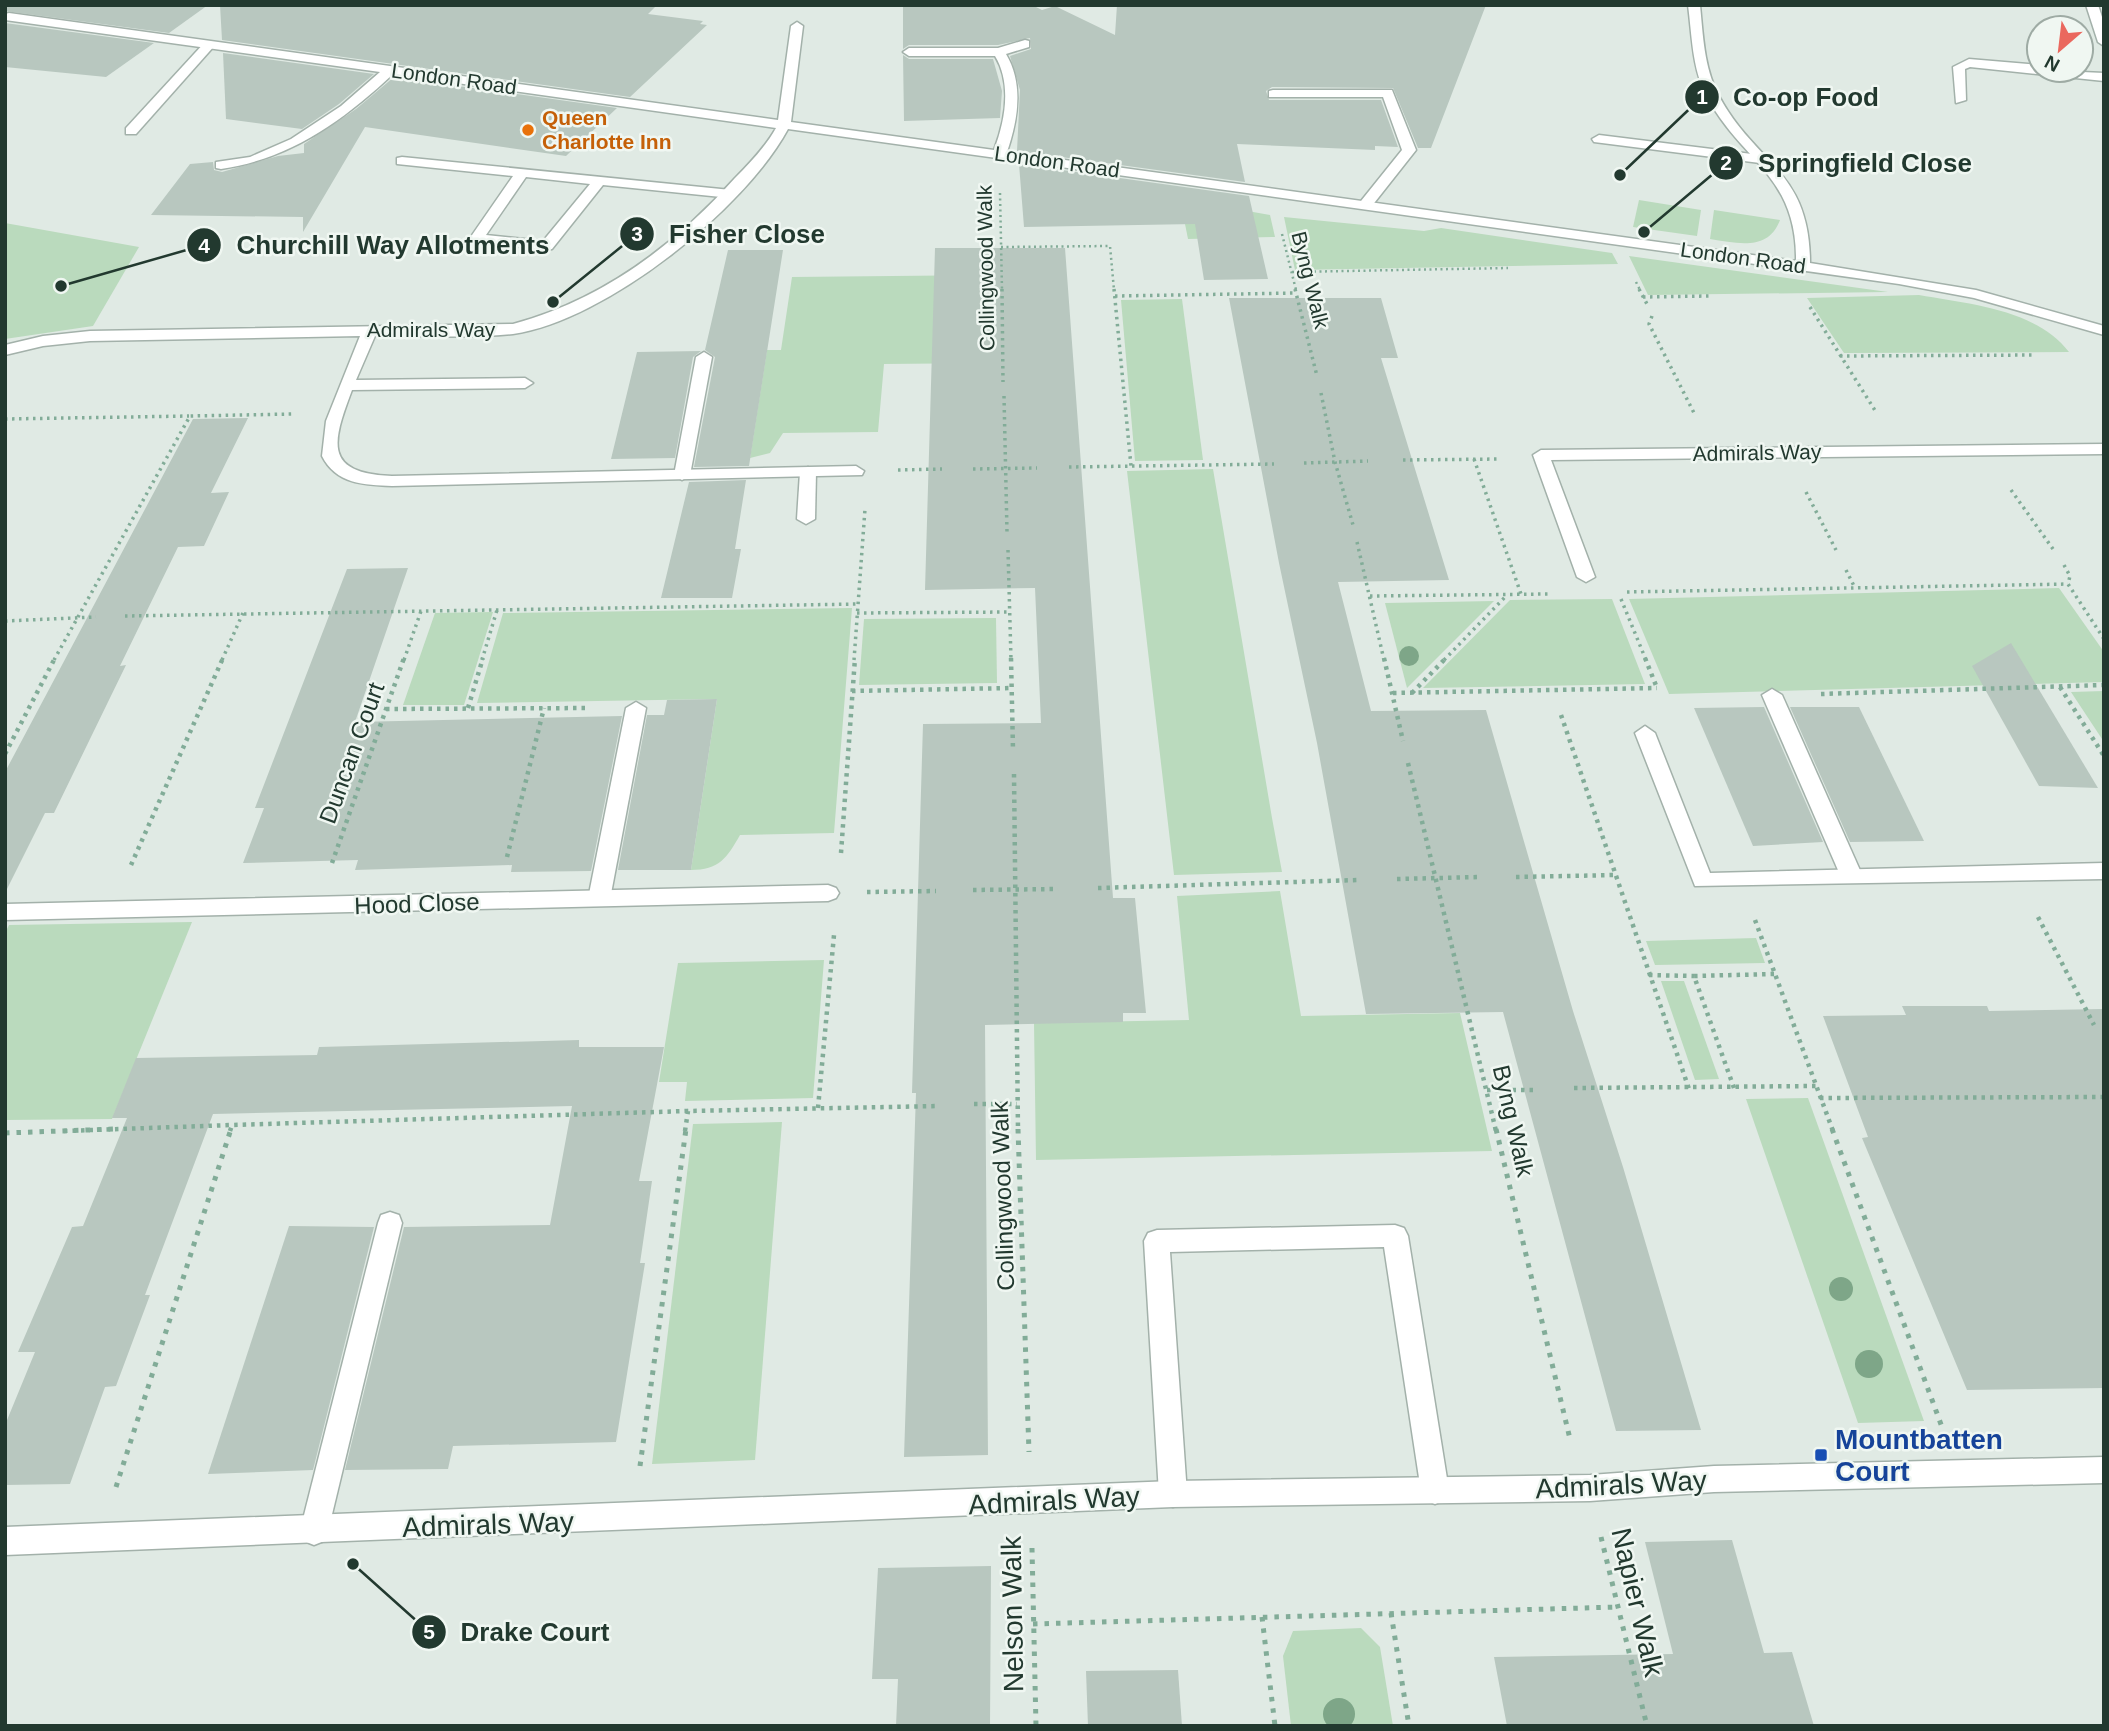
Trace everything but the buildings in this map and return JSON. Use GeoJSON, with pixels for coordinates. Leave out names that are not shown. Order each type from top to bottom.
{"type":"FeatureCollection","features":[{"type":"Feature","properties":{"kind":"street"},"geometry":{"type":"LineString","coordinates":[[1694,5],[1707,83],[1725,116],[1780,180],[1799,216],[1803,267]]}},
{"type":"Feature","properties":{"kind":"street"},"geometry":{"type":"LineString","coordinates":[[2092,5],[2104,42]]}},
{"type":"Feature","properties":{"kind":"street","name":"London Road"},"geometry":{"type":"LineString","coordinates":[[7,17],[783,127],[1000,153],[1945,287],[2104,331]]}},
{"type":"Feature","properties":{"kind":"street"},"geometry":{"type":"LineString","coordinates":[[783,127],[797,26]]}},
{"type":"Feature","properties":{"kind":"street"},"geometry":{"type":"LineString","coordinates":[[131,131],[210,44]]}},
{"type":"Feature","properties":{"kind":"street"},"geometry":{"type":"LineString","coordinates":[[909,52],[999,52],[1025,44]]}},
{"type":"Feature","properties":{"kind":"street"},"geometry":{"type":"LineString","coordinates":[[999,52],[1006,61],[1012,112],[1000,153]]}},
{"type":"Feature","properties":{"kind":"street"},"geometry":{"type":"LineString","coordinates":[[1960,100],[1959,67],[1969,63],[2025,68]]}},
{"type":"Feature","properties":{"kind":"street"},"geometry":{"type":"LineString","coordinates":[[221,165],[258,159],[307,133],[356,102],[390,70]]}},
{"type":"Feature","properties":{"kind":"street"},"geometry":{"type":"LineString","coordinates":[[1273,94],[1388,93],[1409,150],[1406,158],[1390,172],[1366,204]]}},
{"type":"Feature","properties":{"kind":"street","name":"Admirals Way"},"geometry":{"type":"LineString","coordinates":[[5,350],[43,341],[90,337],[513,329],[548,322],[579,309],[686,237],[731,194],[783,127]]}},
{"type":"Feature","properties":{"kind":"street"},"geometry":{"type":"LineString","coordinates":[[1599,139],[1760,159]]}},
{"type":"Feature","properties":{"kind":"street"},"geometry":{"type":"LineString","coordinates":[[402,161],[731,194]]}},
{"type":"Feature","properties":{"kind":"street"},"geometry":{"type":"LineString","coordinates":[[522,173],[477,238],[547,246],[600,180]]}},
{"type":"Feature","properties":{"kind":"street"},"geometry":{"type":"LineString","coordinates":[[370,330],[337,413],[328,444],[334,466],[350,476],[367,480],[856,471]]}},
{"type":"Feature","properties":{"kind":"street"},"geometry":{"type":"LineString","coordinates":[[682,475],[704,357]]}},
{"type":"Feature","properties":{"kind":"street"},"geometry":{"type":"LineString","coordinates":[[348,385],[525,383]]}},
{"type":"Feature","properties":{"kind":"street","name":"Admirals Way"},"geometry":{"type":"LineString","coordinates":[[1586,577],[1541,455],[2104,449]]}},
{"type":"Feature","properties":{"kind":"street"},"geometry":{"type":"LineString","coordinates":[[806,519],[808,472]]}},
{"type":"Feature","properties":{"kind":"street"},"geometry":{"type":"LineString","coordinates":[[1772,695],[1852,877]]}},
{"type":"Feature","properties":{"kind":"street"},"geometry":{"type":"LineString","coordinates":[[598,899],[636,708]]}},
{"type":"Feature","properties":{"kind":"street"},"geometry":{"type":"LineString","coordinates":[[1645,733],[1702,881],[2104,871]]}},
{"type":"Feature","properties":{"kind":"street","name":"Hood Close"},"geometry":{"type":"LineString","coordinates":[[5,912],[316,907],[833,893]]}},
{"type":"Feature","properties":{"kind":"street"},"geometry":{"type":"LineString","coordinates":[[314,1531],[390,1223]]}},
{"type":"Feature","properties":{"kind":"street"},"geometry":{"type":"LineString","coordinates":[[1173,1494],[1157,1241],[1395,1236],[1435,1492]]}},
{"type":"Feature","properties":{"kind":"street","name":"Admirals Way"},"geometry":{"type":"LineString","coordinates":[[5,1541],[314,1531],[1173,1494],[1435,1492],[1714,1479],[2104,1470]]}},
{"type":"Feature","properties":{"kind":"path","name":"Collingwood Walk"},"geometry":{"type":"LineString","coordinates":[[1000,153],[1003,382]]}},
{"type":"Feature","properties":{"kind":"path","name":"Byng Walk"},"geometry":{"type":"LineString","coordinates":[[1272,192],[1317,376]]}},
{"type":"Feature","properties":{"kind":"path"},"geometry":{"type":"LineString","coordinates":[[1001,247],[1110,246],[1131,466]]}},
{"type":"Feature","properties":{"kind":"path"},"geometry":{"type":"LineString","coordinates":[[1292,272],[1521,268]]}},
{"type":"Feature","properties":{"kind":"path"},"geometry":{"type":"LineString","coordinates":[[1115,296],[1297,293]]}},
{"type":"Feature","properties":{"kind":"path"},"geometry":{"type":"LineString","coordinates":[[1808,305],[1901,451]]}},
{"type":"Feature","properties":{"kind":"path"},"geometry":{"type":"LineString","coordinates":[[1652,316],[1649,324],[1715,453]]}},
{"type":"Feature","properties":{"kind":"path"},"geometry":{"type":"LineString","coordinates":[[1840,356],[2048,355]]}},
{"type":"Feature","properties":{"kind":"path"},"geometry":{"type":"LineString","coordinates":[[1321,393],[1335,462],[1353,525]]}},
{"type":"Feature","properties":{"kind":"path"},"geometry":{"type":"LineString","coordinates":[[1004,396],[1007,532]]}},
{"type":"Feature","properties":{"kind":"path"},"geometry":{"type":"LineString","coordinates":[[5,419],[337,413]]}},
{"type":"Feature","properties":{"kind":"path"},"geometry":{"type":"LineString","coordinates":[[5,754],[76,617],[190,416]]}},
{"type":"Feature","properties":{"kind":"path"},"geometry":{"type":"LineString","coordinates":[[1984,450],[2053,549]]}},
{"type":"Feature","properties":{"kind":"path"},"geometry":{"type":"LineString","coordinates":[[1786,453],[1836,550]]}},
{"type":"Feature","properties":{"kind":"path"},"geometry":{"type":"LineString","coordinates":[[1403,460],[1474,459],[1521,594]]}},
{"type":"Feature","properties":{"kind":"path"},"geometry":{"type":"LineString","coordinates":[[1304,463],[1368,461]]}},
{"type":"Feature","properties":{"kind":"path"},"geometry":{"type":"LineString","coordinates":[[1069,467],[1273,464]]}},
{"type":"Feature","properties":{"kind":"path"},"geometry":{"type":"LineString","coordinates":[[973,469],[1037,468]]}},
{"type":"Feature","properties":{"kind":"path"},"geometry":{"type":"LineString","coordinates":[[892,471],[942,469]]}},
{"type":"Feature","properties":{"kind":"path"},"geometry":{"type":"LineString","coordinates":[[818,1108],[865,498]]}},
{"type":"Feature","properties":{"kind":"path"},"geometry":{"type":"LineString","coordinates":[[1357,542],[1403,741]]}},
{"type":"Feature","properties":{"kind":"path"},"geometry":{"type":"LineString","coordinates":[[1008,550],[1013,750]]}},
{"type":"Feature","properties":{"kind":"path"},"geometry":{"type":"LineString","coordinates":[[2064,565],[2070,576],[2068,584],[2104,639]]}},
{"type":"Feature","properties":{"kind":"path"},"geometry":{"type":"LineString","coordinates":[[1846,570],[1855,588]]}},
{"type":"Feature","properties":{"kind":"path"},"geometry":{"type":"LineString","coordinates":[[1645,733],[1657,688],[1619,592],[2068,584]]}},
{"type":"Feature","properties":{"kind":"path"},"geometry":{"type":"LineString","coordinates":[[1370,596],[1556,593]]}},
{"type":"Feature","properties":{"kind":"path"},"geometry":{"type":"LineString","coordinates":[[1412,694],[1507,594]]}},
{"type":"Feature","properties":{"kind":"path"},"geometry":{"type":"LineString","coordinates":[[125,616],[858,604]]}},
{"type":"Feature","properties":{"kind":"path"},"geometry":{"type":"LineString","coordinates":[[468,708],[497,610]]}},
{"type":"Feature","properties":{"kind":"path","name":"Duncan Court"},"geometry":{"type":"LineString","coordinates":[[316,907],[421,611]]}},
{"type":"Feature","properties":{"kind":"path"},"geometry":{"type":"LineString","coordinates":[[857,613],[1010,612]]}},
{"type":"Feature","properties":{"kind":"path"},"geometry":{"type":"LineString","coordinates":[[127,873],[243,613]]}},
{"type":"Feature","properties":{"kind":"path"},"geometry":{"type":"LineString","coordinates":[[5,621],[96,617]]}},
{"type":"Feature","properties":{"kind":"path"},"geometry":{"type":"LineString","coordinates":[[1772,695],[2104,685]]}},
{"type":"Feature","properties":{"kind":"path"},"geometry":{"type":"LineString","coordinates":[[2060,686],[2104,756]]}},
{"type":"Feature","properties":{"kind":"path"},"geometry":{"type":"LineString","coordinates":[[852,691],[1012,688]]}},
{"type":"Feature","properties":{"kind":"path"},"geometry":{"type":"LineString","coordinates":[[1393,694],[1657,688]]}},
{"type":"Feature","properties":{"kind":"path"},"geometry":{"type":"LineString","coordinates":[[496,902],[544,708]]}},
{"type":"Feature","properties":{"kind":"path"},"geometry":{"type":"LineString","coordinates":[[386,709],[636,708]]}},
{"type":"Feature","properties":{"kind":"path"},"geometry":{"type":"LineString","coordinates":[[1561,715],[1689,1089]]}},
{"type":"Feature","properties":{"kind":"path","name":"Byng Walk"},"geometry":{"type":"LineString","coordinates":[[1408,763],[1586,1487]]}},
{"type":"Feature","properties":{"kind":"path","name":"Collingwood Walk"},"geometry":{"type":"LineString","coordinates":[[1014,774],[1017,1104],[1031,1502]]}},
{"type":"Feature","properties":{"kind":"path"},"geometry":{"type":"LineString","coordinates":[[2015,873],[2094,1025]]}},
{"type":"Feature","properties":{"kind":"path"},"geometry":{"type":"LineString","coordinates":[[1516,877],[1615,875]]}},
{"type":"Feature","properties":{"kind":"path"},"geometry":{"type":"LineString","coordinates":[[1397,879],[1480,877]]}},
{"type":"Feature","properties":{"kind":"path"},"geometry":{"type":"LineString","coordinates":[[1098,888],[1358,880]]}},
{"type":"Feature","properties":{"kind":"path"},"geometry":{"type":"LineString","coordinates":[[1740,880],[1959,1474]]}},
{"type":"Feature","properties":{"kind":"path"},"geometry":{"type":"LineString","coordinates":[[973,890],[1058,889]]}},
{"type":"Feature","properties":{"kind":"path"},"geometry":{"type":"LineString","coordinates":[[833,893],[936,891]]}},
{"type":"Feature","properties":{"kind":"path"},"geometry":{"type":"LineString","coordinates":[[1649,975],[1775,974]]}},
{"type":"Feature","properties":{"kind":"path"},"geometry":{"type":"LineString","coordinates":[[1694,976],[1734,1087]]}},
{"type":"Feature","properties":{"kind":"path"},"geometry":{"type":"LineString","coordinates":[[1574,1088],[1816,1086]]}},
{"type":"Feature","properties":{"kind":"path"},"geometry":{"type":"LineString","coordinates":[[1487,1090],[1536,1090]]}},
{"type":"Feature","properties":{"kind":"path"},"geometry":{"type":"LineString","coordinates":[[1820,1098],[2104,1097]]}},
{"type":"Feature","properties":{"kind":"path"},"geometry":{"type":"LineString","coordinates":[[974,1104],[1017,1104]]}},
{"type":"Feature","properties":{"kind":"path"},"geometry":{"type":"LineString","coordinates":[[5,1133],[937,1105]]}},
{"type":"Feature","properties":{"kind":"path"},"geometry":{"type":"LineString","coordinates":[[633,1518],[688,1111]]}},
{"type":"Feature","properties":{"kind":"path"},"geometry":{"type":"LineString","coordinates":[[99,1538],[232,1125]]}},
{"type":"Feature","properties":{"kind":"path","name":"Napier Walk"},"geometry":{"type":"LineString","coordinates":[[1586,1487],[1647,1726]]}},
{"type":"Feature","properties":{"kind":"path","name":"Nelson Walk"},"geometry":{"type":"LineString","coordinates":[[1031,1502],[1036,1726]]}},
{"type":"Feature","properties":{"kind":"path"},"geometry":{"type":"LineString","coordinates":[[1033,1624],[1617,1607]]}},
{"type":"Feature","properties":{"kind":"path"},"geometry":{"type":"LineString","coordinates":[[1391,1614],[1409,1726]]}},
{"type":"Feature","properties":{"kind":"path"},"geometry":{"type":"LineString","coordinates":[[1262,1617],[1275,1726]]}},
{"type":"Feature","properties":{"kind":"green space"},"geometry":{"type":"Polygon","coordinates":[[[1180,199],[1270,215],[1275,237],[1188,239],[1180,199]]]}},
{"type":"Feature","properties":{"kind":"green space"},"geometry":{"type":"Polygon","coordinates":[[[1639,200],[1701,210],[1697,236],[1633,227],[1639,200]]]}},
{"type":"Feature","properties":{"kind":"green space"},"geometry":{"type":"Polygon","coordinates":[[[1714,210],[1780,220],[1775,230],[1760,241],[1741,243],[1710,239],[1714,210]]]}},
{"type":"Feature","properties":{"kind":"green space"},"geometry":{"type":"Polygon","coordinates":[[[1284,217],[1424,231],[1441,228],[1612,253],[1618,264],[1295,270],[1284,217]]]}},
{"type":"Feature","properties":{"kind":"green space"},"geometry":{"type":"Polygon","coordinates":[[[5,223],[139,247],[93,326],[5,339],[5,223]]]}},
{"type":"Feature","properties":{"kind":"green space"},"geometry":{"type":"Polygon","coordinates":[[[1629,256],[1888,292],[1648,295],[1629,256]]]}},
{"type":"Feature","properties":{"kind":"green space"},"geometry":{"type":"Polygon","coordinates":[[[993,275],[993,363],[884,364],[878,432],[783,433],[770,453],[750,458],[767,350],[781,350],[792,277],[993,275]]]}},
{"type":"Feature","properties":{"kind":"green space"},"geometry":{"type":"Polygon","coordinates":[[[1919,295],[1980,306],[2020,317],[2039,326],[2069,352],[1844,353],[1807,298],[1919,295]]]}},
{"type":"Feature","properties":{"kind":"green space"},"geometry":{"type":"Polygon","coordinates":[[[1182,299],[1203,460],[1135,461],[1121,300],[1182,299]]]}},
{"type":"Feature","properties":{"kind":"green space"},"geometry":{"type":"Polygon","coordinates":[[[1213,469],[1282,872],[1174,875],[1127,471],[1213,469]]]}},
{"type":"Feature","properties":{"kind":"green space"},"geometry":{"type":"Polygon","coordinates":[[[2059,588],[2104,652],[2104,682],[1669,694],[1629,599],[2059,588]]]}},
{"type":"Feature","properties":{"kind":"green space"},"geometry":{"type":"Polygon","coordinates":[[[1612,599],[1645,684],[1423,688],[1510,600],[1612,599]]]}},
{"type":"Feature","properties":{"kind":"green space"},"geometry":{"type":"Polygon","coordinates":[[[1494,601],[1407,688],[1385,603],[1494,601]]]}},
{"type":"Feature","properties":{"kind":"green space"},"geometry":{"type":"Polygon","coordinates":[[[852,608],[834,833],[740,835],[726,856],[709,868],[691,870],[717,699],[477,703],[503,613],[852,608]]]}},
{"type":"Feature","properties":{"kind":"green space"},"geometry":{"type":"Polygon","coordinates":[[[493,612],[464,705],[403,705],[435,613],[493,612]]]}},
{"type":"Feature","properties":{"kind":"green space"},"geometry":{"type":"Polygon","coordinates":[[[996,618],[997,683],[859,685],[864,619],[996,618]]]}},
{"type":"Feature","properties":{"kind":"green space"},"geometry":{"type":"Polygon","coordinates":[[[2104,691],[2104,742],[2071,692],[2104,691]]]}},
{"type":"Feature","properties":{"kind":"green space"},"geometry":{"type":"Polygon","coordinates":[[[1280,891],[1301,1016],[1460,1013],[1492,1151],[1036,1160],[1034,1023],[1189,1020],[1177,896],[1280,891]]]}},
{"type":"Feature","properties":{"kind":"green space"},"geometry":{"type":"Polygon","coordinates":[[[192,922],[112,1119],[5,1120],[5,933],[9,925],[192,922]]]}},
{"type":"Feature","properties":{"kind":"green space"},"geometry":{"type":"Polygon","coordinates":[[[1756,938],[1765,963],[1655,965],[1646,941],[1756,938]]]}},
{"type":"Feature","properties":{"kind":"green space"},"geometry":{"type":"Polygon","coordinates":[[[824,960],[813,1098],[685,1101],[687,1082],[659,1082],[678,963],[824,960]]]}},
{"type":"Feature","properties":{"kind":"green space"},"geometry":{"type":"Polygon","coordinates":[[[1661,981],[1684,981],[1719,1079],[1695,1080],[1661,981]]]}},
{"type":"Feature","properties":{"kind":"green space"},"geometry":{"type":"Polygon","coordinates":[[[1808,1098],[1924,1421],[1858,1423],[1746,1099],[1808,1098]]]}},
{"type":"Feature","properties":{"kind":"green space"},"geometry":{"type":"Polygon","coordinates":[[[782,1122],[755,1460],[652,1464],[693,1124],[782,1122]]]}},
{"type":"Feature","properties":{"kind":"green space"},"geometry":{"type":"Polygon","coordinates":[[[1361,1628],[1380,1647],[1393,1726],[1291,1726],[1283,1656],[1293,1631],[1361,1628]]]}},
{"type":"Feature","properties":{"kind":"place","name":"Queen Charlotte Inn"},"geometry":{"type":"Point","coordinates":[528,130]}},
{"type":"Feature","properties":{"kind":"place","name":"Co-op Food"},"geometry":{"type":"Point","coordinates":[1620,175]}},
{"type":"Feature","properties":{"kind":"place","name":"Springfield Close"},"geometry":{"type":"Point","coordinates":[1644,232]}},
{"type":"Feature","properties":{"kind":"place","name":"Churchill Way Allotments"},"geometry":{"type":"Point","coordinates":[61,286]}},
{"type":"Feature","properties":{"kind":"place","name":"Fisher Close"},"geometry":{"type":"Point","coordinates":[553,302]}},
{"type":"Feature","properties":{"kind":"place","name":"Mountbatten Court"},"geometry":{"type":"Point","coordinates":[1821,1455]}},
{"type":"Feature","properties":{"kind":"place","name":"Drake Court"},"geometry":{"type":"Point","coordinates":[353,1564]}}]}
